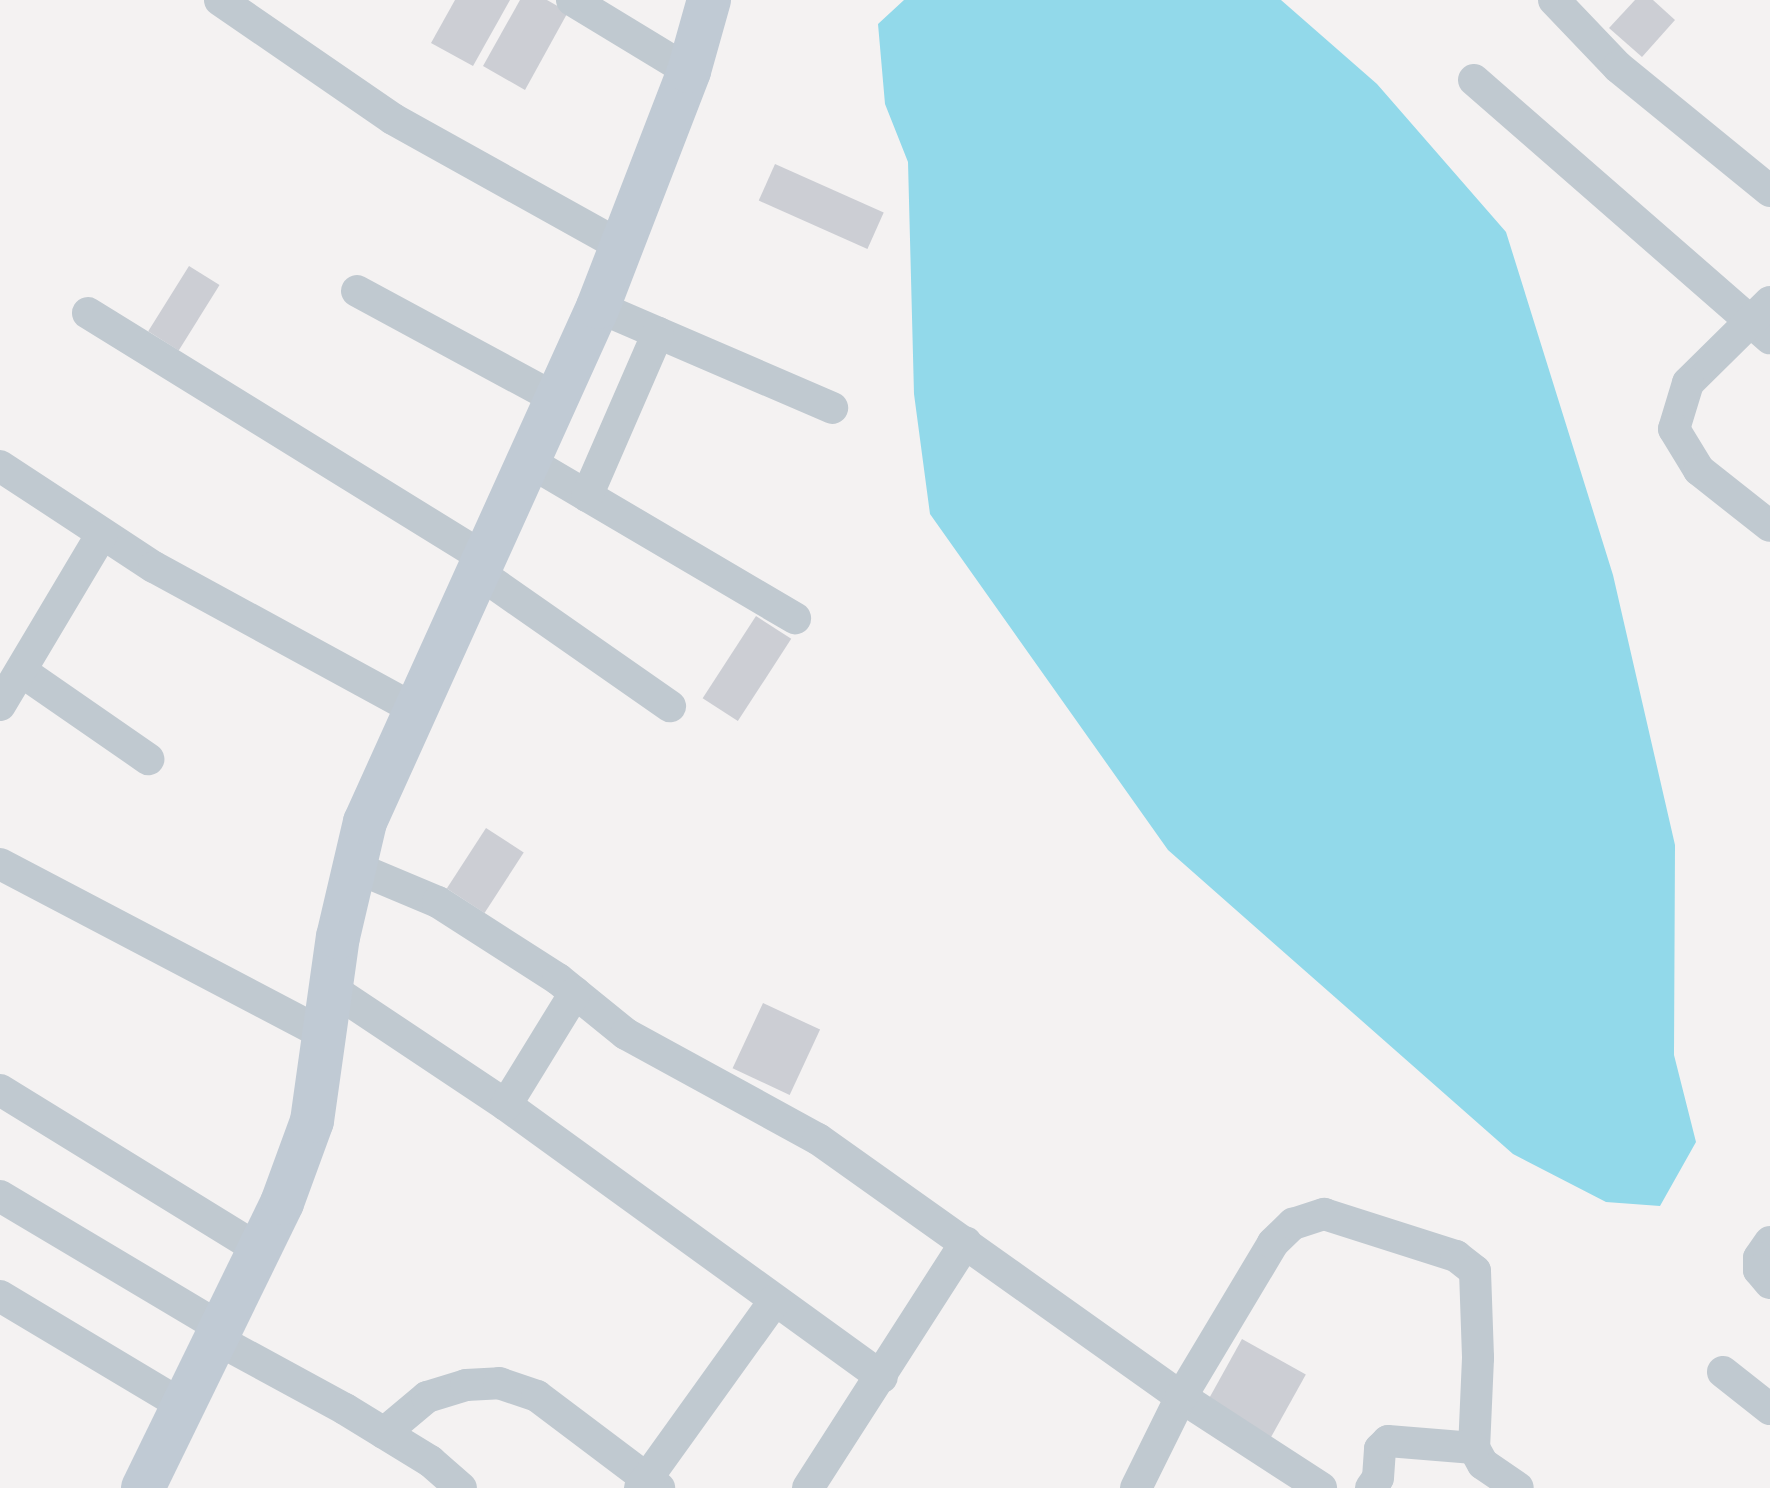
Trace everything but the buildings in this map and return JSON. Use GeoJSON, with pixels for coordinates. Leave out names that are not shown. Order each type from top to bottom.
{"type":"FeatureCollection","features":[{"type":"Feature","properties":{"kind":"main road"},"geometry":{"type":"LineString","coordinates":[[143,1488],[182,1405],[221,1335],[260,1250],[312,1121],[352,866],[414,709],[598,307],[689,71],[709,0]]}},
{"type":"Feature","properties":{"kind":"street"},"geometry":{"type":"LineString","coordinates":[[220,0],[393,119],[621,246]]}},
{"type":"Feature","properties":{"kind":"street"},"geometry":{"type":"LineString","coordinates":[[572,0],[689,71]]}},
{"type":"Feature","properties":{"kind":"street"},"geometry":{"type":"LineString","coordinates":[[1554,0],[1618,67],[1770,191]]}},
{"type":"Feature","properties":{"kind":"street"},"geometry":{"type":"LineString","coordinates":[[1474,80],[1764,321],[1707,359],[1688,383],[1674,429],[1699,470],[1770,526]]}},
{"type":"Feature","properties":{"kind":"street"},"geometry":{"type":"LineString","coordinates":[[357,291],[555,398]]}},
{"type":"Feature","properties":{"kind":"street"},"geometry":{"type":"LineString","coordinates":[[598,307],[832,408]]}},
{"type":"Feature","properties":{"kind":"street"},"geometry":{"type":"LineString","coordinates":[[88,313],[482,566],[670,706]]}},
{"type":"Feature","properties":{"kind":"street"},"geometry":{"type":"LineString","coordinates":[[587,496],[658,333]]}},
{"type":"Feature","properties":{"kind":"street"},"geometry":{"type":"LineString","coordinates":[[528,461],[795,618]]}},
{"type":"Feature","properties":{"kind":"street"},"geometry":{"type":"LineString","coordinates":[[0,466],[154,567],[414,709]]}},
{"type":"Feature","properties":{"kind":"street"},"geometry":{"type":"LineString","coordinates":[[0,705],[102,534]]}},
{"type":"Feature","properties":{"kind":"street"},"geometry":{"type":"LineString","coordinates":[[21,671],[148,759]]}},
{"type":"Feature","properties":{"kind":"street"},"geometry":{"type":"LineString","coordinates":[[0,864],[327,1036]]}},
{"type":"Feature","properties":{"kind":"street"},"geometry":{"type":"LineString","coordinates":[[352,866],[438,902],[575,993],[626,1034],[818,1139],[1181,1397],[1321,1488]]}},
{"type":"Feature","properties":{"kind":"street"},"geometry":{"type":"LineString","coordinates":[[332,989],[506,1105],[882,1377]]}},
{"type":"Feature","properties":{"kind":"street"},"geometry":{"type":"LineString","coordinates":[[506,1105],[575,993]]}},
{"type":"Feature","properties":{"kind":"street"},"geometry":{"type":"LineString","coordinates":[[0,1090],[260,1250]]}},
{"type":"Feature","properties":{"kind":"street"},"geometry":{"type":"LineString","coordinates":[[0,1196],[384,1433],[461,1488]]}},
{"type":"Feature","properties":{"kind":"street"},"geometry":{"type":"LineString","coordinates":[[1136,1488],[1181,1397],[1273,1243],[1293,1224],[1324,1214],[1340,1216],[1456,1256],[1475,1271],[1474,1448],[1483,1464],[1518,1488]]}},
{"type":"Feature","properties":{"kind":"street"},"geometry":{"type":"LineString","coordinates":[[808,1488],[966,1242]]}},
{"type":"Feature","properties":{"kind":"street"},"geometry":{"type":"LineString","coordinates":[[1770,1242],[1759,1258],[1759,1270],[1770,1283]]}},
{"type":"Feature","properties":{"kind":"street"},"geometry":{"type":"LineString","coordinates":[[0,1296],[182,1405]]}},
{"type":"Feature","properties":{"kind":"street"},"geometry":{"type":"LineString","coordinates":[[384,1433],[427,1397],[466,1385],[499,1383],[537,1396],[649,1485],[775,1300]]}},
{"type":"Feature","properties":{"kind":"street"},"geometry":{"type":"LineString","coordinates":[[1723,1372],[1770,1409]]}},
{"type":"Feature","properties":{"kind":"street"},"geometry":{"type":"LineString","coordinates":[[1371,1488],[1378,1478],[1380,1449],[1388,1441],[1474,1448]]}},
{"type":"Feature","properties":{"kind":"water"},"geometry":{"type":"Polygon","coordinates":[[[904,0],[1281,0],[1377,84],[1506,232],[1613,575],[1675,845],[1674,1055],[1696,1142],[1660,1206],[1606,1202],[1513,1154],[1168,850],[930,514],[914,394],[908,162],[885,104],[878,24],[904,0]]]}}]}
